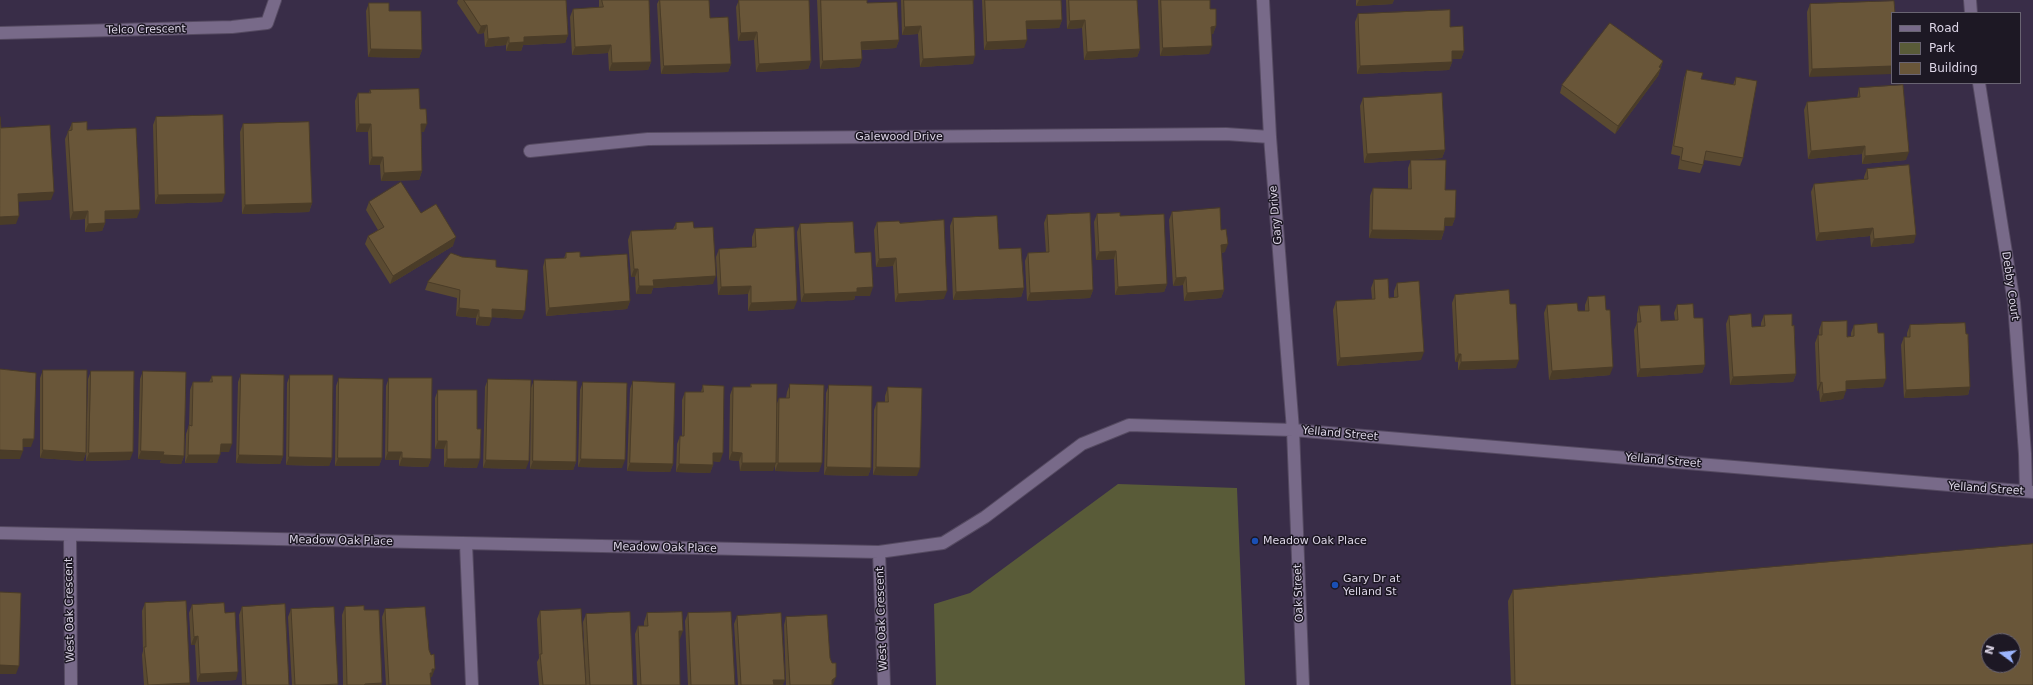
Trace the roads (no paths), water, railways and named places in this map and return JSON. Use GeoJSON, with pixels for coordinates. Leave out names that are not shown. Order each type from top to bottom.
{"type":"FeatureCollection","features":[{"type":"Feature","properties":{"kind":"street","name":"Telco Crescent"},"geometry":{"type":"LineString","coordinates":[[0,33],[232,28],[267,23],[275,0]]}},
{"type":"Feature","properties":{"kind":"street","name":"Gary Drive"},"geometry":{"type":"LineString","coordinates":[[1263,0],[1270,137],[1293,430]]}},
{"type":"Feature","properties":{"kind":"street"},"geometry":{"type":"LineString","coordinates":[[1970,0],[1971,12]]}},
{"type":"Feature","properties":{"kind":"street","name":"Debby Court"},"geometry":{"type":"LineString","coordinates":[[1979,84],[2014,303],[2025,454],[2030,492]]}},
{"type":"Feature","properties":{"kind":"street","name":"Galewood Drive"},"geometry":{"type":"LineString","coordinates":[[530,152],[648,139],[1218,134],[1270,137]]}},
{"type":"Feature","properties":{"kind":"street","name":"Meadow Oak Place"},"geometry":{"type":"LineString","coordinates":[[0,533],[879,552],[943,543],[985,518],[1082,444],[1129,425],[1293,430]]}},
{"type":"Feature","properties":{"kind":"street","name":"Yelland Street"},"geometry":{"type":"LineString","coordinates":[[1293,430],[2030,492]]}},
{"type":"Feature","properties":{"kind":"street","name":"Oak Street"},"geometry":{"type":"LineString","coordinates":[[1293,430],[1303,685]]}},
{"type":"Feature","properties":{"kind":"street","name":"West Oak Crescent"},"geometry":{"type":"LineString","coordinates":[[70,535],[71,685]]}},
{"type":"Feature","properties":{"kind":"street"},"geometry":{"type":"LineString","coordinates":[[466,544],[472,685]]}},
{"type":"Feature","properties":{"kind":"street","name":"West Oak Crescent"},"geometry":{"type":"LineString","coordinates":[[879,552],[884,685]]}},
{"type":"Feature","properties":{"kind":"place","name":"Meadow Oak Place"},"geometry":{"type":"Point","coordinates":[1255,541]}},
{"type":"Feature","properties":{"kind":"place","name":"Gary Dr at Yelland St"},"geometry":{"type":"Point","coordinates":[1335,585]}}]}
